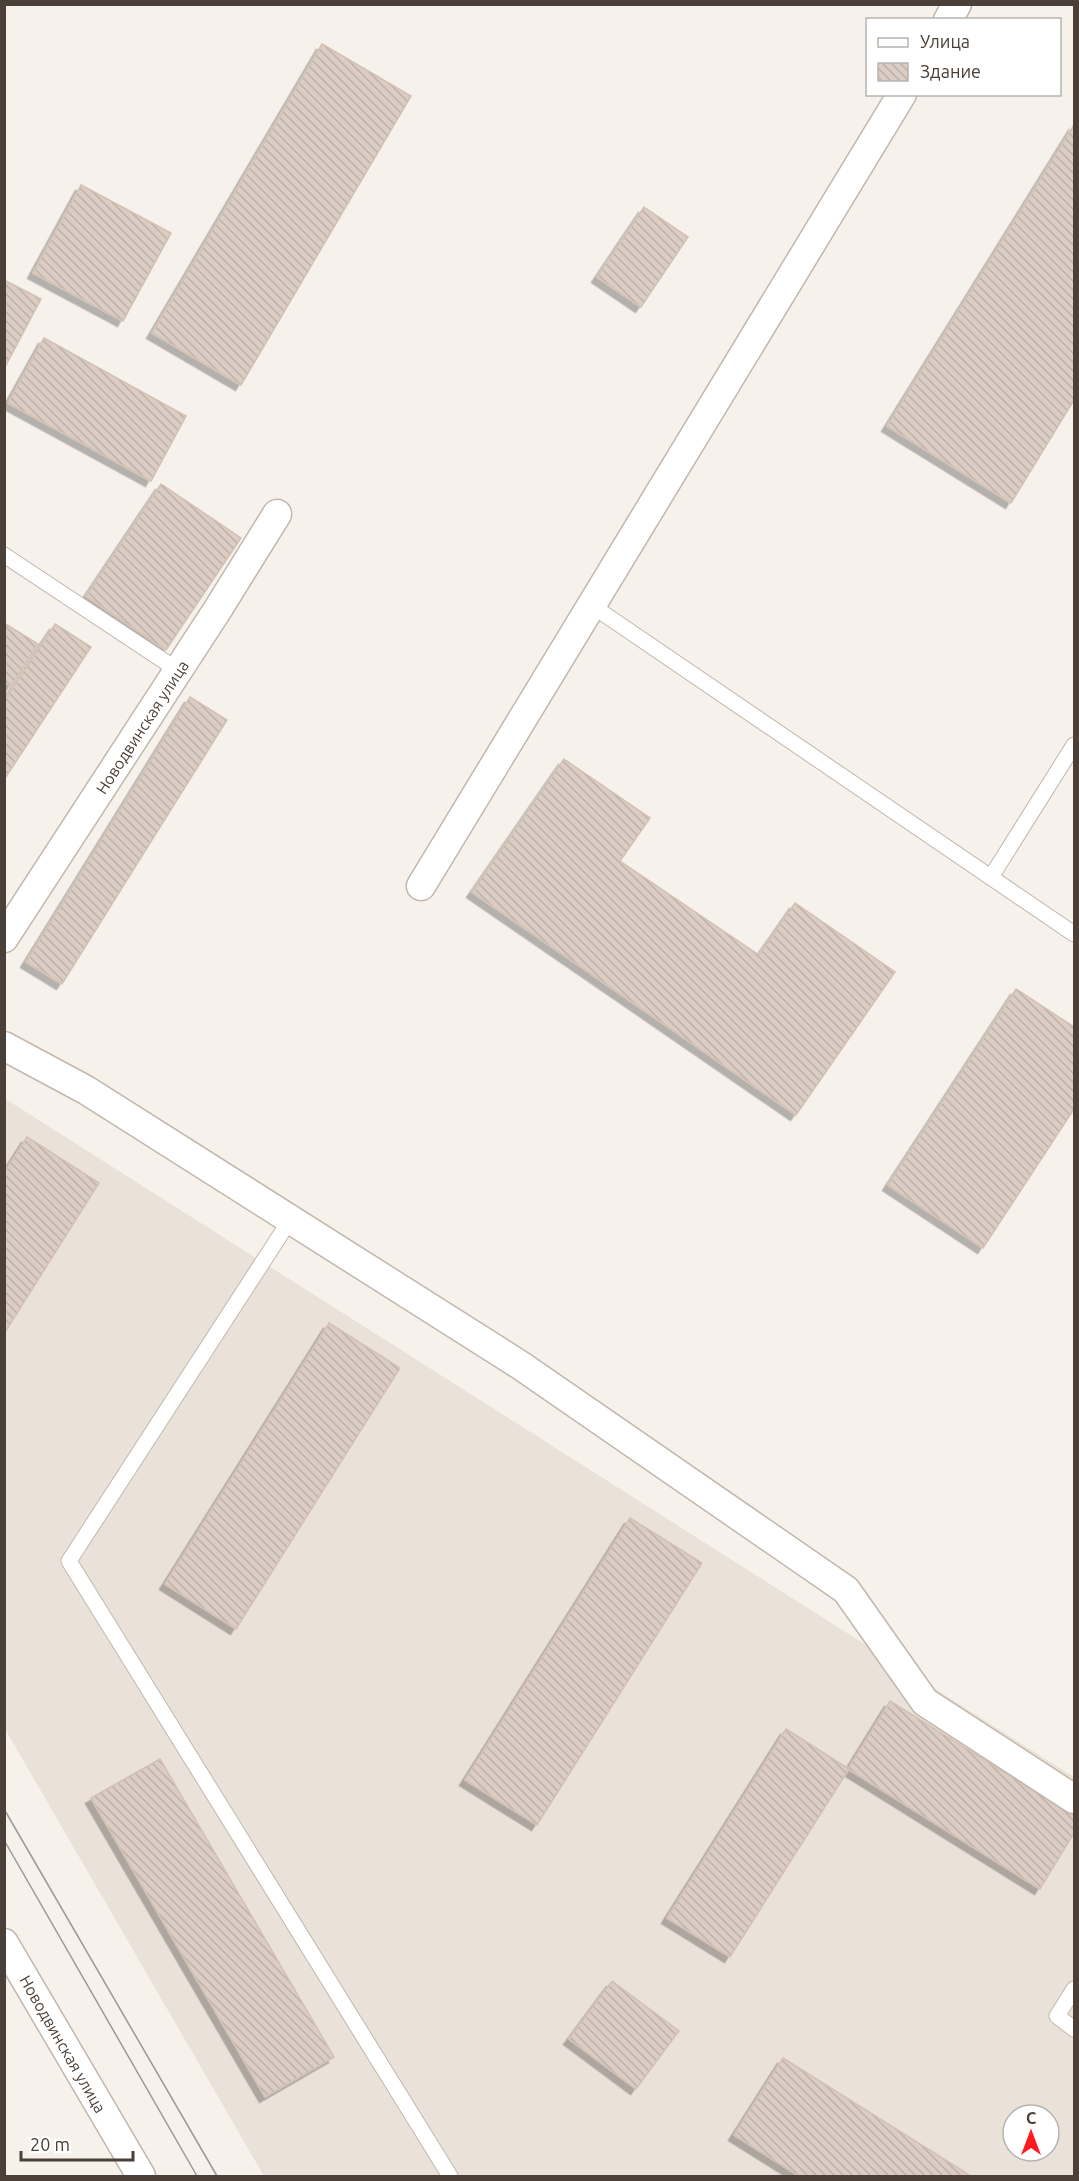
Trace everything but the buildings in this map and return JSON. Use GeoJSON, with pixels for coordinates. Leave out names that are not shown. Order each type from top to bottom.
{"type":"FeatureCollection","features":[{"type":"Feature","properties":{"kind":"street"},"geometry":{"type":"LineString","coordinates":[[949,18],[957,4]]}},
{"type":"Feature","properties":{"kind":"street"},"geometry":{"type":"LineString","coordinates":[[421,885],[901,96]]}},
{"type":"Feature","properties":{"kind":"street","name":"Новодвинская улица"},"geometry":{"type":"LineString","coordinates":[[4,938],[179,671],[277,514]]}},
{"type":"Feature","properties":{"kind":"street"},"geometry":{"type":"LineString","coordinates":[[8,1056],[86,1090],[520,1365],[846,1590],[925,1702],[1074,1799]]}},
{"type":"Feature","properties":{"kind":"street","name":"Новодвинская улица"},"geometry":{"type":"LineString","coordinates":[[4,1943],[141,2176]]}},
{"type":"Feature","properties":{"kind":"lane"},"geometry":{"type":"LineString","coordinates":[[4,555],[179,671]]}},
{"type":"Feature","properties":{"kind":"lane"},"geometry":{"type":"LineString","coordinates":[[591,605],[1074,934]]}},
{"type":"Feature","properties":{"kind":"lane"},"geometry":{"type":"LineString","coordinates":[[991,877],[1074,745]]}},
{"type":"Feature","properties":{"kind":"lane"},"geometry":{"type":"LineString","coordinates":[[290,1220],[69,1561],[450,2176]]}},
{"type":"Feature","properties":{"kind":"lane"},"geometry":{"type":"LineString","coordinates":[[1074,1989],[1057,2016],[1074,2029]]}},
{"type":"Feature","properties":{"kind":"shaded area"},"geometry":{"type":"Polygon","coordinates":[[[4,1098],[1074,1777],[1074,2176],[264,2176],[5,1729],[4,1098]]]}},
{"type":"Feature","properties":{"kind":"tram line"},"geometry":{"type":"LineString","coordinates":[[4,1809],[217,2176]]}},
{"type":"Feature","properties":{"kind":"tram line"},"geometry":{"type":"LineString","coordinates":[[4,1840],[197,2176]]}}]}
